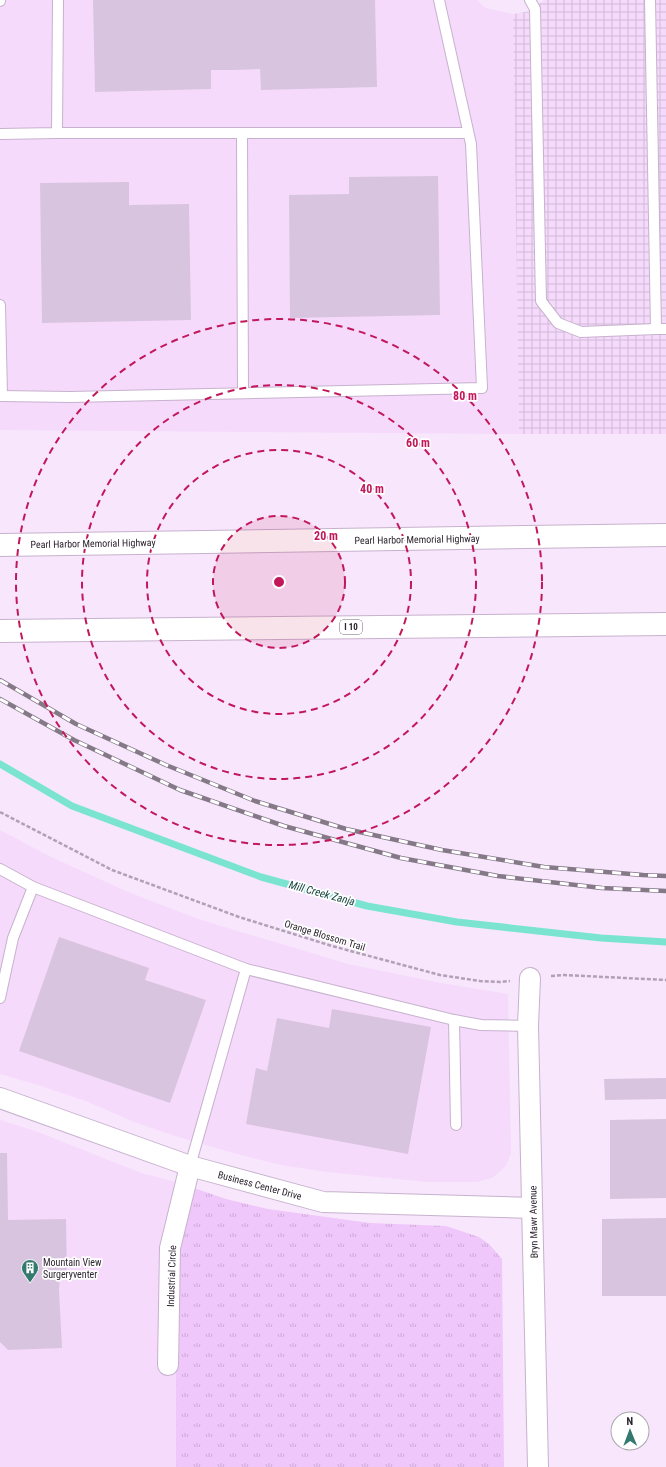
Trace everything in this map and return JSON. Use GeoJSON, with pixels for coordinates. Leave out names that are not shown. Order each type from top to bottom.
{"type":"FeatureCollection","features":[{"type":"Feature","properties":{"kind":"highway","name":"Pearl Harbor Memorial Highway"},"geometry":{"type":"LineString","coordinates":[[0,545],[666,535]]}},
{"type":"Feature","properties":{"kind":"highway","name":"I 10"},"geometry":{"type":"LineString","coordinates":[[0,630],[666,624]]}},
{"type":"Feature","properties":{"kind":"street","name":"Bryn Mawr Avenue"},"geometry":{"type":"LineString","coordinates":[[530,978],[528,1026],[538,1467]]}},
{"type":"Feature","properties":{"kind":"street","name":"Business Center Drive"},"geometry":{"type":"LineString","coordinates":[[0,1098],[190,1166],[323,1202],[532,1208]]}},
{"type":"Feature","properties":{"kind":"street","name":"Industrial Circle"},"geometry":{"type":"LineString","coordinates":[[168,1365],[170,1248],[190,1166]]}},
{"type":"Feature","properties":{"kind":"lane"},"geometry":{"type":"LineString","coordinates":[[57,133],[58,0]]}},
{"type":"Feature","properties":{"kind":"lane"},"geometry":{"type":"LineString","coordinates":[[0,306],[1,396],[70,397],[482,388],[471,144],[439,0]]}},
{"type":"Feature","properties":{"kind":"lane"},"geometry":{"type":"LineString","coordinates":[[530,0],[535,9],[541,301],[558,323],[582,332],[661,329],[650,0]]}},
{"type":"Feature","properties":{"kind":"lane"},"geometry":{"type":"LineString","coordinates":[[242,133],[243,394]]}},
{"type":"Feature","properties":{"kind":"lane"},"geometry":{"type":"LineString","coordinates":[[0,134],[468,133]]}},
{"type":"Feature","properties":{"kind":"lane"},"geometry":{"type":"LineString","coordinates":[[0,869],[33,887],[246,969],[454,1020],[481,1025],[528,1026]]}},
{"type":"Feature","properties":{"kind":"lane"},"geometry":{"type":"LineString","coordinates":[[0,998],[13,938],[33,887]]}},
{"type":"Feature","properties":{"kind":"lane"},"geometry":{"type":"LineString","coordinates":[[190,1166],[246,969]]}},
{"type":"Feature","properties":{"kind":"lane"},"geometry":{"type":"LineString","coordinates":[[454,1020],[456,1126]]}},
{"type":"Feature","properties":{"kind":"path","name":"Orange Blossom Trail"},"geometry":{"type":"LineString","coordinates":[[0,812],[112,870],[261,924],[332,946],[440,976],[500,982],[564,975],[666,980]]}},
{"type":"Feature","properties":{"kind":"shaded area"},"geometry":{"type":"Polygon","coordinates":[[[0,0],[477,0],[485,8],[513,14],[519,434],[0,430],[0,0]]]}},
{"type":"Feature","properties":{"kind":"shaded area"},"geometry":{"type":"Polygon","coordinates":[[[544,0],[666,0],[666,434],[519,434],[513,14],[531,11],[544,0]]]}},
{"type":"Feature","properties":{"kind":"shaded area"},"geometry":{"type":"Polygon","coordinates":[[[0,830],[51,857],[128,892],[201,920],[348,964],[441,983],[508,994],[511,1153],[506,1166],[492,1178],[477,1182],[427,1182],[327,1172],[281,1165],[175,1136],[132,1121],[86,1101],[0,1074],[0,830]]]}},
{"type":"Feature","properties":{"kind":"shaded area"},"geometry":{"type":"Polygon","coordinates":[[[0,1120],[38,1132],[141,1173],[176,1182],[177,1467],[0,1467],[0,1120]]]}},
{"type":"Feature","properties":{"kind":"green space"},"geometry":{"type":"Polygon","coordinates":[[[176,1182],[226,1199],[268,1209],[370,1223],[446,1226],[479,1237],[489,1244],[502,1259],[504,1467],[176,1467],[176,1182]]]}},
{"type":"Feature","properties":{"kind":"building"},"geometry":{"type":"Polygon","coordinates":[[[93,0],[375,0],[377,87],[261,90],[260,69],[211,70],[211,89],[95,92],[93,0]]]}},
{"type":"Feature","properties":{"kind":"building"},"geometry":{"type":"Polygon","coordinates":[[[438,176],[440,315],[290,318],[289,195],[349,194],[349,177],[438,176]]]}},
{"type":"Feature","properties":{"kind":"building"},"geometry":{"type":"Polygon","coordinates":[[[129,182],[129,205],[189,204],[191,320],[42,323],[40,183],[129,182]]]}},
{"type":"Feature","properties":{"kind":"building"},"geometry":{"type":"Polygon","coordinates":[[[59,937],[149,968],[145,980],[206,1000],[170,1103],[19,1051],[59,937]]]}},
{"type":"Feature","properties":{"kind":"building"},"geometry":{"type":"Polygon","coordinates":[[[332,1009],[431,1027],[408,1154],[246,1124],[256,1068],[267,1071],[277,1018],[329,1028],[332,1009]]]}},
{"type":"Feature","properties":{"kind":"building"},"geometry":{"type":"Polygon","coordinates":[[[666,1078],[666,1099],[605,1100],[604,1079],[666,1078]]]}},
{"type":"Feature","properties":{"kind":"building"},"geometry":{"type":"Polygon","coordinates":[[[666,1119],[666,1198],[610,1199],[610,1120],[666,1119]]]}},
{"type":"Feature","properties":{"kind":"building","name":"Mountain View Surgeryventer"},"geometry":{"type":"Polygon","coordinates":[[[0,1153],[7,1153],[8,1220],[66,1219],[67,1276],[60,1276],[59,1290],[62,1348],[8,1350],[0,1342],[0,1153]]]}},
{"type":"Feature","properties":{"kind":"building"},"geometry":{"type":"Polygon","coordinates":[[[666,1218],[666,1296],[602,1296],[602,1219],[666,1218]]]}},
{"type":"Feature","properties":{"kind":"waterway","name":"Mill Creek Zanja"},"geometry":{"type":"LineString","coordinates":[[0,764],[72,806],[261,877],[367,906],[457,922],[601,938],[666,942]]}},
{"type":"Feature","properties":{"kind":"railway"},"geometry":{"type":"LineString","coordinates":[[0,680],[76,724],[166,765],[255,801],[346,829],[442,850],[544,867],[666,876]]}},
{"type":"Feature","properties":{"kind":"railway"},"geometry":{"type":"LineString","coordinates":[[0,699],[74,740],[180,790],[284,826],[401,858],[498,876],[602,888],[666,891]]}},
{"type":"Feature","properties":{"kind":"place","name":"Mountain View Surgeryventer"},"geometry":{"type":"Point","coordinates":[30,1283]}}]}
